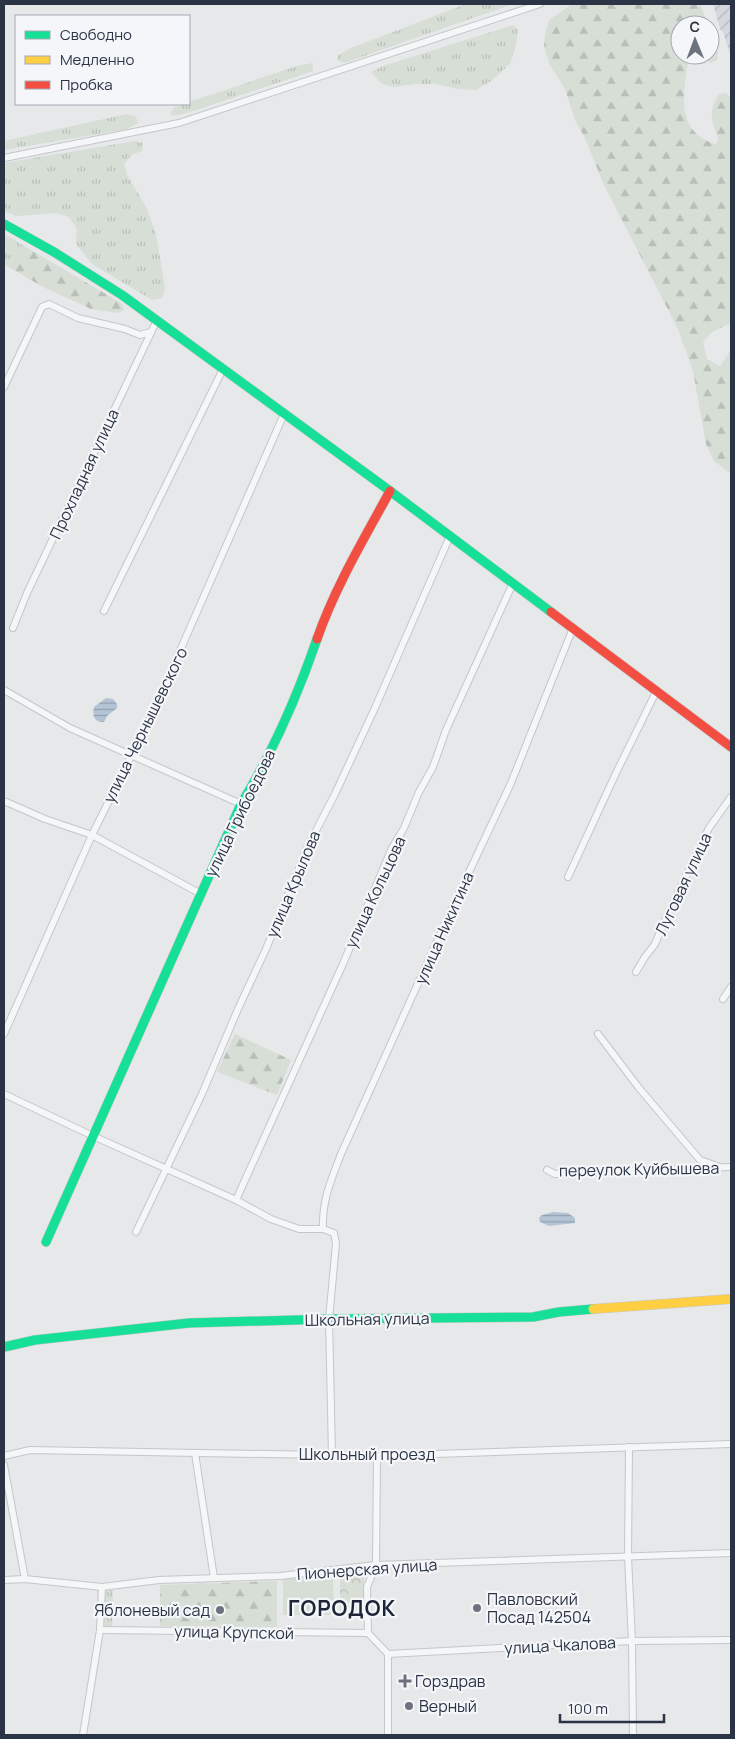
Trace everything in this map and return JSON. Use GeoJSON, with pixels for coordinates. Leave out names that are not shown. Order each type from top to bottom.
{"type":"FeatureCollection","features":[{"type":"Feature","properties":{"kind":"street"},"geometry":{"type":"LineString","coordinates":[[4,158],[179,124],[540,4]]}},
{"type":"Feature","properties":{"kind":"street"},"geometry":{"type":"LineString","coordinates":[[4,224],[54,252],[122,295],[157,320],[390,491],[731,747]]}},
{"type":"Feature","properties":{"kind":"street"},"geometry":{"type":"LineString","coordinates":[[4,387],[42,307],[49,304],[78,318],[140,334],[151,332]]}},
{"type":"Feature","properties":{"kind":"street","name":"Прохладная улица"},"geometry":{"type":"LineString","coordinates":[[13,628],[27,593],[157,320]]}},
{"type":"Feature","properties":{"kind":"street"},"geometry":{"type":"LineString","coordinates":[[104,611],[223,368]]}},
{"type":"Feature","properties":{"kind":"street","name":"улица Чернышевского"},"geometry":{"type":"LineString","coordinates":[[4,1034],[92,835],[153,712],[200,608],[284,414]]}},
{"type":"Feature","properties":{"kind":"street","name":"улица Грибоедова"},"geometry":{"type":"LineString","coordinates":[[46,1242],[241,804],[254,784],[276,739],[343,580],[390,491]]}},
{"type":"Feature","properties":{"kind":"street","name":"улица Крылова"},"geometry":{"type":"LineString","coordinates":[[136,1232],[202,1094],[238,1009],[266,950],[308,846],[335,794],[374,710],[450,536]]}},
{"type":"Feature","properties":{"kind":"street","name":"улица Кольцова"},"geometry":{"type":"LineString","coordinates":[[236,1200],[513,583]]}},
{"type":"Feature","properties":{"kind":"street","name":"улица Никитина"},"geometry":{"type":"LineString","coordinates":[[323,1229],[322,1210],[341,1154],[456,899],[511,783],[573,628]]}},
{"type":"Feature","properties":{"kind":"street"},"geometry":{"type":"LineString","coordinates":[[4,690],[70,728],[241,804]]}},
{"type":"Feature","properties":{"kind":"street"},"geometry":{"type":"LineString","coordinates":[[568,877],[656,692]]}},
{"type":"Feature","properties":{"kind":"street","name":"Луговая улица"},"geometry":{"type":"LineString","coordinates":[[636,972],[656,944],[666,918],[710,828],[731,797]]}},
{"type":"Feature","properties":{"kind":"street"},"geometry":{"type":"LineString","coordinates":[[4,801],[45,819],[92,835],[201,894]]}},
{"type":"Feature","properties":{"kind":"street"},"geometry":{"type":"LineString","coordinates":[[723,1000],[731,987]]}},
{"type":"Feature","properties":{"kind":"street"},"geometry":{"type":"LineString","coordinates":[[598,1034],[639,1088],[700,1160],[721,1167]]}},
{"type":"Feature","properties":{"kind":"street"},"geometry":{"type":"LineString","coordinates":[[4,1094],[236,1200],[271,1219],[299,1229],[323,1229],[334,1233],[336,1244],[329,1319],[332,1455]]}},
{"type":"Feature","properties":{"kind":"street","name":"переулок Куйбышева"},"geometry":{"type":"LineString","coordinates":[[547,1170],[555,1174],[731,1167]]}},
{"type":"Feature","properties":{"kind":"street","name":"Школьная улица"},"geometry":{"type":"LineString","coordinates":[[4,1348],[35,1340],[189,1323],[329,1319],[533,1317],[559,1312],[731,1299]]}},
{"type":"Feature","properties":{"kind":"street","name":"Школьный проезд"},"geometry":{"type":"LineString","coordinates":[[4,1456],[30,1450],[377,1456],[731,1444]]}},
{"type":"Feature","properties":{"kind":"street"},"geometry":{"type":"LineString","coordinates":[[629,1447],[628,1557],[632,1641],[633,1735]]}},
{"type":"Feature","properties":{"kind":"street"},"geometry":{"type":"LineString","coordinates":[[195,1453],[214,1578]]}},
{"type":"Feature","properties":{"kind":"street"},"geometry":{"type":"LineString","coordinates":[[377,1456],[376,1565],[367,1587],[368,1633],[388,1654],[388,1735]]}},
{"type":"Feature","properties":{"kind":"street"},"geometry":{"type":"LineString","coordinates":[[4,1465],[25,1579]]}},
{"type":"Feature","properties":{"kind":"street","name":"Пионерская улица"},"geometry":{"type":"LineString","coordinates":[[4,1580],[25,1579],[102,1587],[159,1580],[280,1576],[376,1565],[731,1553]]}},
{"type":"Feature","properties":{"kind":"street"},"geometry":{"type":"LineString","coordinates":[[83,1735],[100,1630],[102,1587]]}},
{"type":"Feature","properties":{"kind":"street","name":"улица Крупской"},"geometry":{"type":"LineString","coordinates":[[100,1630],[368,1633]]}},
{"type":"Feature","properties":{"kind":"street","name":"улица Чкалова"},"geometry":{"type":"LineString","coordinates":[[388,1654],[632,1641],[731,1640]]}},
{"type":"Feature","properties":{"kind":"shaded area"},"geometry":{"type":"Polygon","coordinates":[[[713,4],[731,4],[731,57],[723,32],[720,29],[720,15],[716,15],[713,4]]]}},
{"type":"Feature","properties":{"kind":"green space"},"geometry":{"type":"Polygon","coordinates":[[[466,4],[513,4],[344,63],[337,60],[338,55],[351,48],[466,4]]]}},
{"type":"Feature","properties":{"kind":"green space"},"geometry":{"type":"Polygon","coordinates":[[[572,4],[700,4],[704,15],[670,15],[670,65],[688,65],[684,108],[687,120],[693,130],[702,138],[716,144],[718,138],[712,120],[713,106],[719,94],[725,93],[731,97],[731,323],[712,332],[703,342],[707,359],[720,366],[731,350],[731,474],[714,461],[706,444],[693,371],[678,329],[604,185],[584,136],[575,120],[565,89],[550,65],[544,47],[549,20],[572,4]]]}},
{"type":"Feature","properties":{"kind":"green space"},"geometry":{"type":"Polygon","coordinates":[[[513,25],[518,30],[510,64],[491,81],[476,90],[458,89],[436,84],[414,84],[394,87],[382,84],[371,72],[383,66],[513,25]]]}},
{"type":"Feature","properties":{"kind":"green space"},"geometry":{"type":"Polygon","coordinates":[[[313,63],[313,71],[190,112],[173,116],[170,113],[175,107],[190,105],[190,102],[300,65],[313,63]]]}},
{"type":"Feature","properties":{"kind":"green space"},"geometry":{"type":"Polygon","coordinates":[[[127,114],[136,117],[138,123],[127,129],[4,150],[4,141],[127,114]]]}},
{"type":"Feature","properties":{"kind":"green space"},"geometry":{"type":"Polygon","coordinates":[[[135,141],[143,143],[142,151],[131,155],[124,164],[126,173],[146,207],[156,234],[165,288],[162,298],[152,300],[92,264],[76,244],[77,229],[69,217],[55,213],[16,216],[4,211],[4,163],[135,141]]]}},
{"type":"Feature","properties":{"kind":"green space"},"geometry":{"type":"Polygon","coordinates":[[[4,234],[26,247],[13,254],[10,260],[14,270],[4,264],[4,234]]]}},
{"type":"Feature","properties":{"kind":"green space"},"geometry":{"type":"Polygon","coordinates":[[[26,247],[121,303],[124,310],[118,313],[91,309],[43,287],[14,270],[10,260],[13,254],[26,247]]]}},
{"type":"Feature","properties":{"kind":"green space"},"geometry":{"type":"Polygon","coordinates":[[[235,1034],[291,1060],[277,1095],[217,1072],[235,1034]]]}},
{"type":"Feature","properties":{"kind":"green space"},"geometry":{"type":"Polygon","coordinates":[[[364,1572],[364,1615],[340,1615],[340,1573],[364,1572]]]}},
{"type":"Feature","properties":{"kind":"green space"},"geometry":{"type":"Polygon","coordinates":[[[333,1577],[334,1615],[283,1615],[283,1579],[333,1577]]]}},
{"type":"Feature","properties":{"kind":"green space"},"geometry":{"type":"Polygon","coordinates":[[[277,1581],[277,1627],[160,1626],[160,1585],[277,1581]]]}},
{"type":"Feature","properties":{"kind":"green space"},"geometry":{"type":"Polygon","coordinates":[[[105,1590],[113,1590],[112,1626],[104,1626],[105,1590]]]}},
{"type":"Feature","properties":{"kind":"water"},"geometry":{"type":"Polygon","coordinates":[[[106,698],[113,699],[117,704],[117,708],[107,716],[104,722],[101,722],[95,718],[93,713],[94,707],[106,698]]]}},
{"type":"Feature","properties":{"kind":"water"},"geometry":{"type":"Polygon","coordinates":[[[553,1212],[568,1213],[575,1218],[575,1223],[549,1226],[540,1222],[539,1218],[542,1215],[553,1212]]]}},
{"type":"Feature","properties":{"kind":"traffic: fast"},"geometry":{"type":"LineString","coordinates":[[4,224],[54,252],[122,295],[390,491],[551,612]]}},
{"type":"Feature","properties":{"kind":"traffic: fast"},"geometry":{"type":"LineString","coordinates":[[46,1242],[241,804],[284,724],[317,639]]}},
{"type":"Feature","properties":{"kind":"traffic: fast"},"geometry":{"type":"LineString","coordinates":[[4,1347],[35,1340],[189,1323],[329,1319],[533,1317],[559,1312],[593,1309]]}},
{"type":"Feature","properties":{"kind":"traffic: slow"},"geometry":{"type":"LineString","coordinates":[[593,1309],[731,1299]]}},
{"type":"Feature","properties":{"kind":"traffic: jam"},"geometry":{"type":"LineString","coordinates":[[317,639],[341,582],[390,491]]}},
{"type":"Feature","properties":{"kind":"traffic: jam"},"geometry":{"type":"LineString","coordinates":[[551,612],[731,747]]}},
{"type":"Feature","properties":{"kind":"place","name":"Павловский Посад 142504"},"geometry":{"type":"Point","coordinates":[477,1608]}},
{"type":"Feature","properties":{"kind":"place","name":"Яблоневый сад"},"geometry":{"type":"Point","coordinates":[220,1610]}},
{"type":"Feature","properties":{"kind":"place","name":"Горздрав"},"geometry":{"type":"Point","coordinates":[405,1681]}},
{"type":"Feature","properties":{"kind":"place","name":"Верный"},"geometry":{"type":"Point","coordinates":[409,1706]}},
{"type":"Feature","properties":{"kind":"district","name":"ГОРОДОК"},"geometry":{"type":"Point","coordinates":[342,1609]}}]}
